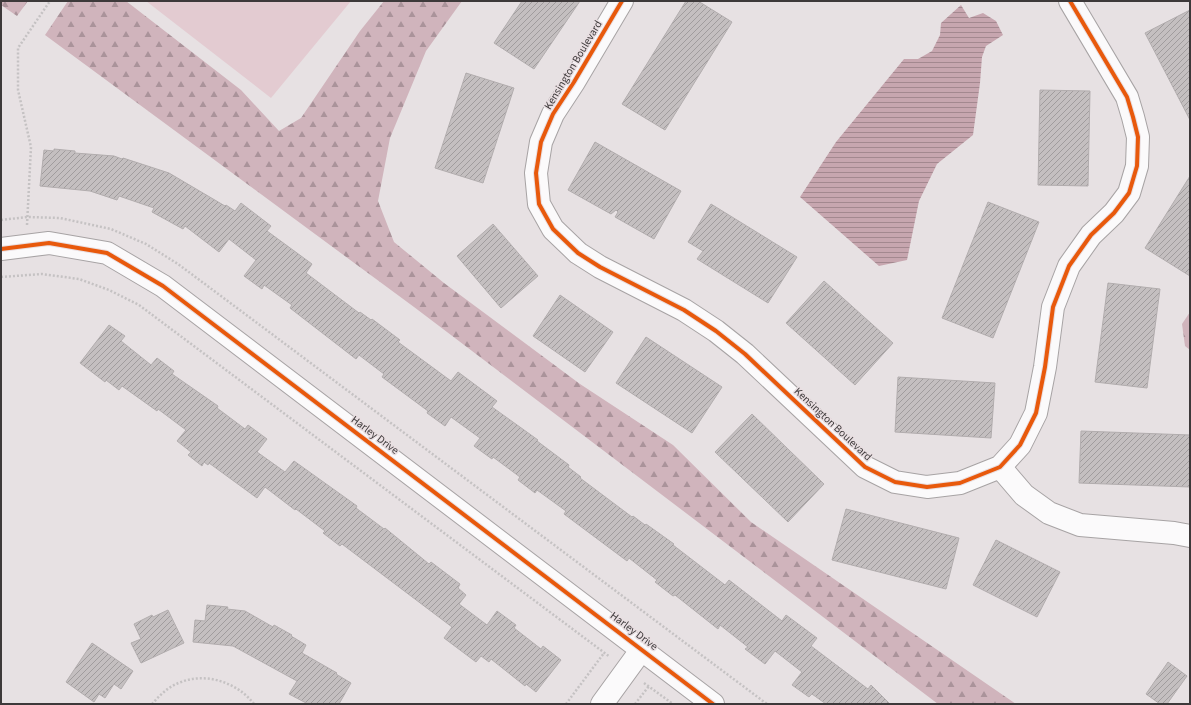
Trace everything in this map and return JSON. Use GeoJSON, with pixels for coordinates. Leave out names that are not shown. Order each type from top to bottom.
{"type":"FeatureCollection","features":[{"type":"Feature","properties":{"kind":"street","name":"Kensington Boulevard"},"geometry":{"type":"LineString","coordinates":[[622,1],[574,82],[553,114],[541,142],[536,173],[539,204],[553,229],[578,253],[684,310],[716,331],[745,354],[865,467],[895,482],[927,487],[960,483],[1000,467],[1020,445],[1036,413],[1045,367],[1053,308],[1069,266],[1092,235],[1114,212],[1129,193],[1137,166],[1138,137],[1127,98],[1070,1]]}},
{"type":"Feature","properties":{"kind":"street","name":"Harley Drive"},"geometry":{"type":"LineString","coordinates":[[1,249],[49,243],[107,253],[163,286],[713,704]]}},
{"type":"Feature","properties":{"kind":"street"},"geometry":{"type":"LineString","coordinates":[[1000,467],[1024,495],[1049,513],[1080,525],[1174,533],[1190,536]]}},
{"type":"Feature","properties":{"kind":"street"},"geometry":{"type":"LineString","coordinates":[[602,704],[642,649]]}},
{"type":"Feature","properties":{"kind":"path"},"geometry":{"type":"LineString","coordinates":[[26,246],[31,147],[18,90],[18,48],[50,1]]}},
{"type":"Feature","properties":{"kind":"path"},"geometry":{"type":"LineString","coordinates":[[1,220],[60,218],[111,229],[146,244],[178,264],[767,704]]}},
{"type":"Feature","properties":{"kind":"path"},"geometry":{"type":"LineString","coordinates":[[1,277],[42,274],[79,279],[109,290],[139,305],[673,704]]}},
{"type":"Feature","properties":{"kind":"path"},"geometry":{"type":"LineString","coordinates":[[566,704],[604,653]]}},
{"type":"Feature","properties":{"kind":"path"},"geometry":{"type":"LineString","coordinates":[[152,704],[163,692],[181,682],[197,678],[218,680],[232,685],[248,697],[254,704]]}},
{"type":"Feature","properties":{"kind":"path"},"geometry":{"type":"LineString","coordinates":[[635,704],[649,686]]}},
{"type":"Feature","properties":{"kind":"green space"},"geometry":{"type":"Polygon","coordinates":[[[1,1],[28,1],[17,16],[1,5],[1,1]]]}},
{"type":"Feature","properties":{"kind":"green space"},"geometry":{"type":"Polygon","coordinates":[[[68,1],[126,1],[241,90],[279,131],[301,118],[360,31],[384,1],[462,1],[426,51],[390,138],[378,201],[394,242],[444,283],[580,384],[673,445],[751,522],[1016,704],[938,704],[414,307],[45,35],[68,1]]]}},
{"type":"Feature","properties":{"kind":"green space"},"geometry":{"type":"Polygon","coordinates":[[[1190,312],[1190,350],[1185,346],[1182,324],[1190,312]]]}},
{"type":"Feature","properties":{"kind":"shaded area"},"geometry":{"type":"Polygon","coordinates":[[[146,1],[351,1],[271,98],[146,1]]]}},
{"type":"Feature","properties":{"kind":"shaded area"},"geometry":{"type":"Polygon","coordinates":[[[961,5],[969,18],[983,13],[996,21],[1003,35],[986,46],[982,57],[973,135],[937,164],[919,201],[907,260],[879,266],[800,197],[836,142],[904,59],[918,59],[932,51],[940,35],[941,23],[961,5]]]}},
{"type":"Feature","properties":{"kind":"building"},"geometry":{"type":"Polygon","coordinates":[[[522,1],[580,1],[534,69],[494,43],[522,1]]]}},
{"type":"Feature","properties":{"kind":"building"},"geometry":{"type":"Polygon","coordinates":[[[686,1],[698,1],[732,22],[665,130],[622,104],[686,1]]]}},
{"type":"Feature","properties":{"kind":"building"},"geometry":{"type":"Polygon","coordinates":[[[1190,10],[1190,120],[1145,33],[1190,10]]]}},
{"type":"Feature","properties":{"kind":"building"},"geometry":{"type":"Polygon","coordinates":[[[466,73],[514,88],[483,183],[435,168],[466,73]]]}},
{"type":"Feature","properties":{"kind":"building"},"geometry":{"type":"Polygon","coordinates":[[[1040,90],[1090,91],[1088,186],[1038,185],[1040,90]]]}},
{"type":"Feature","properties":{"kind":"building"},"geometry":{"type":"Polygon","coordinates":[[[595,142],[681,191],[654,239],[615,217],[618,212],[616,210],[611,214],[568,190],[595,142]]]}},
{"type":"Feature","properties":{"kind":"building"},"geometry":{"type":"Polygon","coordinates":[[[54,149],[75,151],[75,153],[123,158],[169,173],[235,211],[241,203],[271,226],[267,231],[312,264],[306,273],[359,313],[360,312],[371,320],[372,319],[400,340],[398,342],[451,381],[458,372],[497,401],[492,407],[538,440],[537,441],[569,465],[568,467],[581,477],[580,478],[632,517],[633,516],[645,525],[646,524],[674,544],[673,545],[725,585],[729,580],[782,621],[786,615],[817,638],[811,646],[868,689],[871,685],[890,704],[826,704],[812,694],[809,697],[792,685],[802,672],[775,651],[765,664],[745,649],[748,647],[720,625],[718,629],[675,595],[673,596],[655,582],[657,580],[629,558],[627,561],[564,514],[566,511],[537,490],[535,493],[518,480],[520,477],[493,457],[492,459],[474,446],[480,438],[451,417],[445,426],[427,413],[428,411],[382,377],[384,374],[359,355],[356,359],[290,308],[292,305],[264,285],[262,289],[244,276],[256,260],[229,239],[219,252],[185,226],[183,229],[152,212],[154,208],[119,196],[117,200],[90,191],[40,186],[44,150],[54,151],[54,149]]]}},
{"type":"Feature","properties":{"kind":"building"},"geometry":{"type":"Polygon","coordinates":[[[1190,176],[1190,276],[1145,248],[1190,176]]]}},
{"type":"Feature","properties":{"kind":"building"},"geometry":{"type":"Polygon","coordinates":[[[988,202],[1039,222],[993,338],[942,318],[988,202]]]}},
{"type":"Feature","properties":{"kind":"building"},"geometry":{"type":"Polygon","coordinates":[[[711,204],[797,257],[768,303],[697,259],[703,251],[688,242],[711,204]]]}},
{"type":"Feature","properties":{"kind":"building"},"geometry":{"type":"Polygon","coordinates":[[[493,224],[538,276],[501,308],[457,256],[493,224]]]}},
{"type":"Feature","properties":{"kind":"building"},"geometry":{"type":"Polygon","coordinates":[[[824,281],[893,343],[855,385],[786,323],[824,281]]]}},
{"type":"Feature","properties":{"kind":"building"},"geometry":{"type":"Polygon","coordinates":[[[1108,283],[1160,289],[1147,388],[1095,382],[1108,283]]]}},
{"type":"Feature","properties":{"kind":"building"},"geometry":{"type":"Polygon","coordinates":[[[560,295],[613,332],[585,372],[533,336],[560,295]]]}},
{"type":"Feature","properties":{"kind":"building"},"geometry":{"type":"Polygon","coordinates":[[[109,325],[125,336],[121,341],[151,365],[157,358],[174,371],[172,374],[218,406],[217,408],[245,429],[248,425],[267,439],[257,452],[285,472],[294,461],[357,506],[356,508],[384,529],[385,528],[429,564],[431,562],[460,584],[458,588],[466,595],[459,604],[487,625],[497,611],[516,625],[514,628],[541,649],[543,646],[561,660],[536,692],[526,684],[525,686],[491,659],[489,662],[481,656],[476,662],[444,638],[452,627],[342,544],[340,546],[323,533],[325,531],[265,487],[257,498],[209,463],[208,465],[204,462],[202,466],[188,455],[191,452],[177,441],[186,430],[158,409],[157,411],[122,386],[119,390],[106,380],[105,382],[80,363],[109,325]]]}},
{"type":"Feature","properties":{"kind":"building"},"geometry":{"type":"Polygon","coordinates":[[[646,337],[722,387],[692,433],[616,383],[646,337]]]}},
{"type":"Feature","properties":{"kind":"building"},"geometry":{"type":"Polygon","coordinates":[[[898,377],[995,383],[991,438],[895,432],[898,377]]]}},
{"type":"Feature","properties":{"kind":"building"},"geometry":{"type":"Polygon","coordinates":[[[752,414],[824,484],[788,522],[715,452],[752,414]]]}},
{"type":"Feature","properties":{"kind":"building"},"geometry":{"type":"Polygon","coordinates":[[[1081,431],[1190,435],[1190,487],[1079,483],[1081,431]]]}},
{"type":"Feature","properties":{"kind":"building"},"geometry":{"type":"Polygon","coordinates":[[[846,509],[959,538],[946,589],[832,560],[846,509]]]}},
{"type":"Feature","properties":{"kind":"building"},"geometry":{"type":"Polygon","coordinates":[[[996,540],[1060,572],[1037,617],[973,585],[996,540]]]}},
{"type":"Feature","properties":{"kind":"building"},"geometry":{"type":"Polygon","coordinates":[[[207,605],[228,607],[227,609],[245,611],[273,627],[274,625],[292,635],[291,636],[306,645],[302,653],[337,673],[336,674],[351,683],[339,704],[308,704],[289,694],[297,681],[233,646],[193,642],[195,620],[205,621],[207,605]]]}},
{"type":"Feature","properties":{"kind":"building"},"geometry":{"type":"Polygon","coordinates":[[[168,610],[184,643],[141,663],[131,643],[141,639],[134,624],[152,615],[153,617],[168,610]]]}},
{"type":"Feature","properties":{"kind":"building"},"geometry":{"type":"Polygon","coordinates":[[[92,643],[133,671],[121,689],[114,684],[105,698],[99,694],[94,702],[66,682],[92,643]]]}},
{"type":"Feature","properties":{"kind":"building"},"geometry":{"type":"Polygon","coordinates":[[[1168,662],[1187,676],[1167,704],[1160,704],[1146,694],[1168,662]]]}},
{"type":"Feature","properties":{"kind":"cycle path"},"geometry":{"type":"LineString","coordinates":[[622,1],[574,82],[553,114],[541,142],[536,173],[539,204],[553,229],[578,253],[600,267],[684,310],[716,331],[745,354],[865,467],[895,482],[927,487],[960,483],[1000,467],[1020,445],[1036,413],[1045,367],[1053,307],[1069,266],[1091,235],[1114,213],[1129,193],[1137,166],[1138,137],[1127,97],[1070,1]]}},
{"type":"Feature","properties":{"kind":"cycle path"},"geometry":{"type":"LineString","coordinates":[[1,249],[49,243],[107,253],[163,286],[713,704]]}}]}
